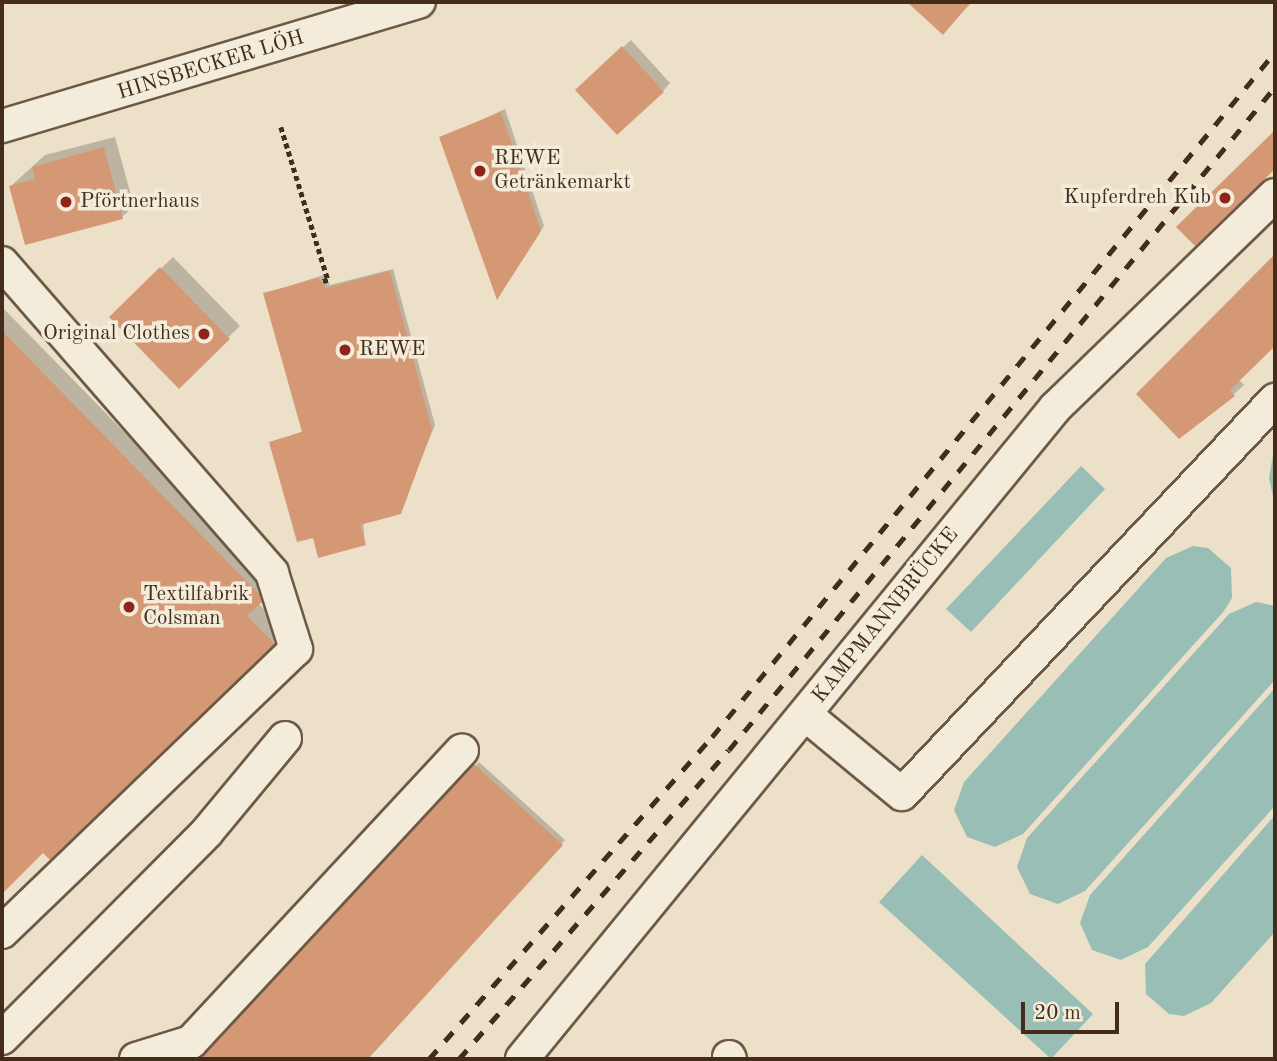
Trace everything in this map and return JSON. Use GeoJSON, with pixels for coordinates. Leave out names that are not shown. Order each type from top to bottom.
{"type":"FeatureCollection","features":[{"type":"Feature","properties":{"kind":"street","name":"HINSBECKER LÖH"},"geometry":{"type":"LineString","coordinates":[[2,126],[419,2]]}},
{"type":"Feature","properties":{"kind":"street","name":"KAMPMANNBRÜCKE"},"geometry":{"type":"LineString","coordinates":[[522,1059],[1055,408],[1275,195]]}},
{"type":"Feature","properties":{"kind":"street"},"geometry":{"type":"LineString","coordinates":[[2,262],[272,573],[296,649],[2,932]]}},
{"type":"Feature","properties":{"kind":"street"},"geometry":{"type":"LineString","coordinates":[[806,715],[902,794],[1275,400]]}},
{"type":"Feature","properties":{"kind":"street"},"geometry":{"type":"LineString","coordinates":[[2,1038],[206,832],[285,737]]}},
{"type":"Feature","properties":{"kind":"street"},"geometry":{"type":"LineString","coordinates":[[136,1059],[191,1042],[462,750]]}},
{"type":"Feature","properties":{"kind":"path"},"geometry":{"type":"LineString","coordinates":[[281,127],[328,280],[323,282]]}},
{"type":"Feature","properties":{"kind":"water"},"geometry":{"type":"Polygon","coordinates":[[[1275,444],[1275,505],[1269,478],[1275,444]]]}},
{"type":"Feature","properties":{"kind":"water"},"geometry":{"type":"Polygon","coordinates":[[[1081,466],[1105,489],[971,632],[946,609],[1081,466]]]}},
{"type":"Feature","properties":{"kind":"water"},"geometry":{"type":"Polygon","coordinates":[[[1193,546],[1208,548],[1231,568],[1232,598],[1224,611],[1023,834],[995,847],[967,837],[954,810],[964,782],[1166,558],[1193,546]]]}},
{"type":"Feature","properties":{"kind":"water"},"geometry":{"type":"Polygon","coordinates":[[[1256,602],[1275,606],[1275,680],[1085,891],[1058,904],[1030,894],[1017,867],[1027,838],[1229,614],[1256,602]]]}},
{"type":"Feature","properties":{"kind":"water"},"geometry":{"type":"Polygon","coordinates":[[[1275,688],[1275,806],[1148,947],[1121,960],[1092,950],[1080,923],[1090,895],[1275,688]]]}},
{"type":"Feature","properties":{"kind":"water"},"geometry":{"type":"Polygon","coordinates":[[[1275,815],[1275,932],[1211,1003],[1184,1016],[1169,1014],[1146,994],[1145,964],[1275,815]]]}},
{"type":"Feature","properties":{"kind":"water"},"geometry":{"type":"Polygon","coordinates":[[[922,855],[1093,1014],[1051,1059],[879,902],[922,855]]]}},
{"type":"Feature","properties":{"kind":"building"},"geometry":{"type":"Polygon","coordinates":[[[907,2],[971,2],[943,35],[907,2]]]}},
{"type":"Feature","properties":{"kind":"building"},"geometry":{"type":"Polygon","coordinates":[[[622,46],[664,92],[617,135],[575,90],[622,46]]]}},
{"type":"Feature","properties":{"kind":"building"},"geometry":{"type":"Polygon","coordinates":[[[501,112],[541,231],[497,300],[439,137],[501,112]]]}},
{"type":"Feature","properties":{"kind":"building","name":"Kupferdreh Kub"},"geometry":{"type":"Polygon","coordinates":[[[1275,130],[1275,169],[1195,246],[1176,227],[1275,130]]]}},
{"type":"Feature","properties":{"kind":"building","name":"Pförtnerhaus"},"geometry":{"type":"Polygon","coordinates":[[[104,147],[123,219],[25,245],[9,186],[35,179],[32,167],[104,147]]]}},
{"type":"Feature","properties":{"kind":"building"},"geometry":{"type":"Polygon","coordinates":[[[1275,254],[1275,346],[1230,390],[1235,396],[1179,439],[1136,394],[1275,254]]]}},
{"type":"Feature","properties":{"kind":"building"},"geometry":{"type":"Polygon","coordinates":[[[160,267],[230,339],[179,389],[109,317],[160,267]]]}},
{"type":"Feature","properties":{"kind":"building"},"geometry":{"type":"Polygon","coordinates":[[[390,271],[432,430],[401,514],[360,525],[366,545],[318,558],[313,538],[297,542],[269,442],[302,432],[263,293],[319,278],[326,288],[390,271]]]}},
{"type":"Feature","properties":{"kind":"building","name":"Textilfabrik Colsman"},"geometry":{"type":"Polygon","coordinates":[[[2,331],[259,594],[262,602],[247,616],[275,644],[50,860],[43,853],[2,894],[2,331]]]}},
{"type":"Feature","properties":{"kind":"building"},"geometry":{"type":"Polygon","coordinates":[[[474,764],[563,845],[368,1059],[199,1059],[474,764]]]}},
{"type":"Feature","properties":{"kind":"railway"},"geometry":{"type":"LineString","coordinates":[[429,1059],[712,737],[1275,52]]}},
{"type":"Feature","properties":{"kind":"railway"},"geometry":{"type":"LineString","coordinates":[[459,1059],[729,750],[1275,87]]}},
{"type":"Feature","properties":{"kind":"place","name":"REWE Getränkemarkt"},"geometry":{"type":"Point","coordinates":[480,171]}},
{"type":"Feature","properties":{"kind":"place","name":"Kupferdreh Kub"},"geometry":{"type":"Point","coordinates":[1225,198]}},
{"type":"Feature","properties":{"kind":"place","name":"Pförtnerhaus"},"geometry":{"type":"Point","coordinates":[66,202]}},
{"type":"Feature","properties":{"kind":"place","name":"Original Clothes"},"geometry":{"type":"Point","coordinates":[204,334]}},
{"type":"Feature","properties":{"kind":"place","name":"REWE"},"geometry":{"type":"Point","coordinates":[345,350]}},
{"type":"Feature","properties":{"kind":"place","name":"Textilfabrik Colsman"},"geometry":{"type":"Point","coordinates":[129,607]}}]}
